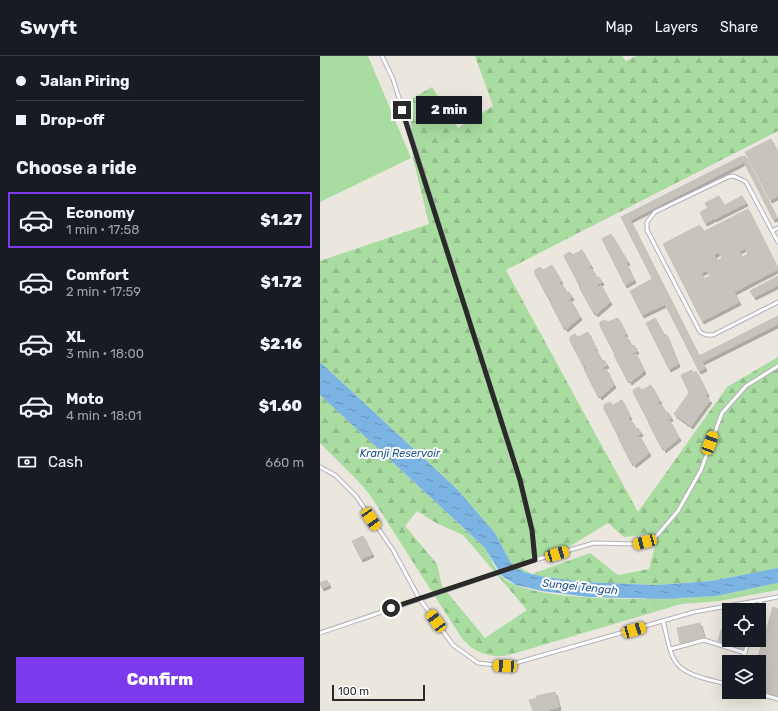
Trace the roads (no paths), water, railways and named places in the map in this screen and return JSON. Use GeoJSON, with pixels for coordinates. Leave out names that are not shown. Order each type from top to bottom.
{"type":"FeatureCollection","features":[{"type":"Feature","properties":{"kind":"lane"},"geometry":{"type":"LineString","coordinates":[[382,56],[392,79],[520,480],[529,515],[535,560]]}},
{"type":"Feature","properties":{"kind":"lane"},"geometry":{"type":"LineString","coordinates":[[778,242],[746,182],[734,176],[728,177],[655,212],[647,222],[647,230],[700,332],[706,335],[713,335],[778,302]]}},
{"type":"Feature","properties":{"kind":"lane"},"geometry":{"type":"LineString","coordinates":[[772,231],[778,228]]}},
{"type":"Feature","properties":{"kind":"lane"},"geometry":{"type":"LineString","coordinates":[[320,632],[535,560],[594,543],[636,544],[653,540],[682,504],[701,470],[722,413],[746,386],[778,366]]}},
{"type":"Feature","properties":{"kind":"lane"},"geometry":{"type":"LineString","coordinates":[[320,467],[335,475],[356,496],[392,550],[420,598],[453,645],[478,663],[505,666],[694,612],[778,597]]}},
{"type":"Feature","properties":{"kind":"lane"},"geometry":{"type":"LineString","coordinates":[[663,621],[671,649],[679,666],[695,675],[722,683]]}},
{"type":"Feature","properties":{"kind":"lane"},"geometry":{"type":"LineString","coordinates":[[671,649],[704,640],[745,653],[747,647]]}},
{"type":"Feature","properties":{"kind":"lane"},"geometry":{"type":"LineString","coordinates":[[766,696],[778,699]]}},
{"type":"Feature","properties":{"kind":"water"},"geometry":{"type":"Polygon","coordinates":[[[320,362],[457,489],[495,533],[511,563],[523,572],[545,577],[585,582],[656,585],[711,581],[778,568],[778,583],[716,596],[662,599],[588,597],[542,591],[516,585],[502,576],[485,548],[320,395],[320,362]]]}},
{"type":"Feature","properties":{"kind":"water label","name":"Kranji Reservoir"},"geometry":{"type":"Point","coordinates":[400,453]}},
{"type":"Feature","properties":{"kind":"water label","name":"Sungei Tengah"},"geometry":{"type":"Point","coordinates":[580,587]}}]}
